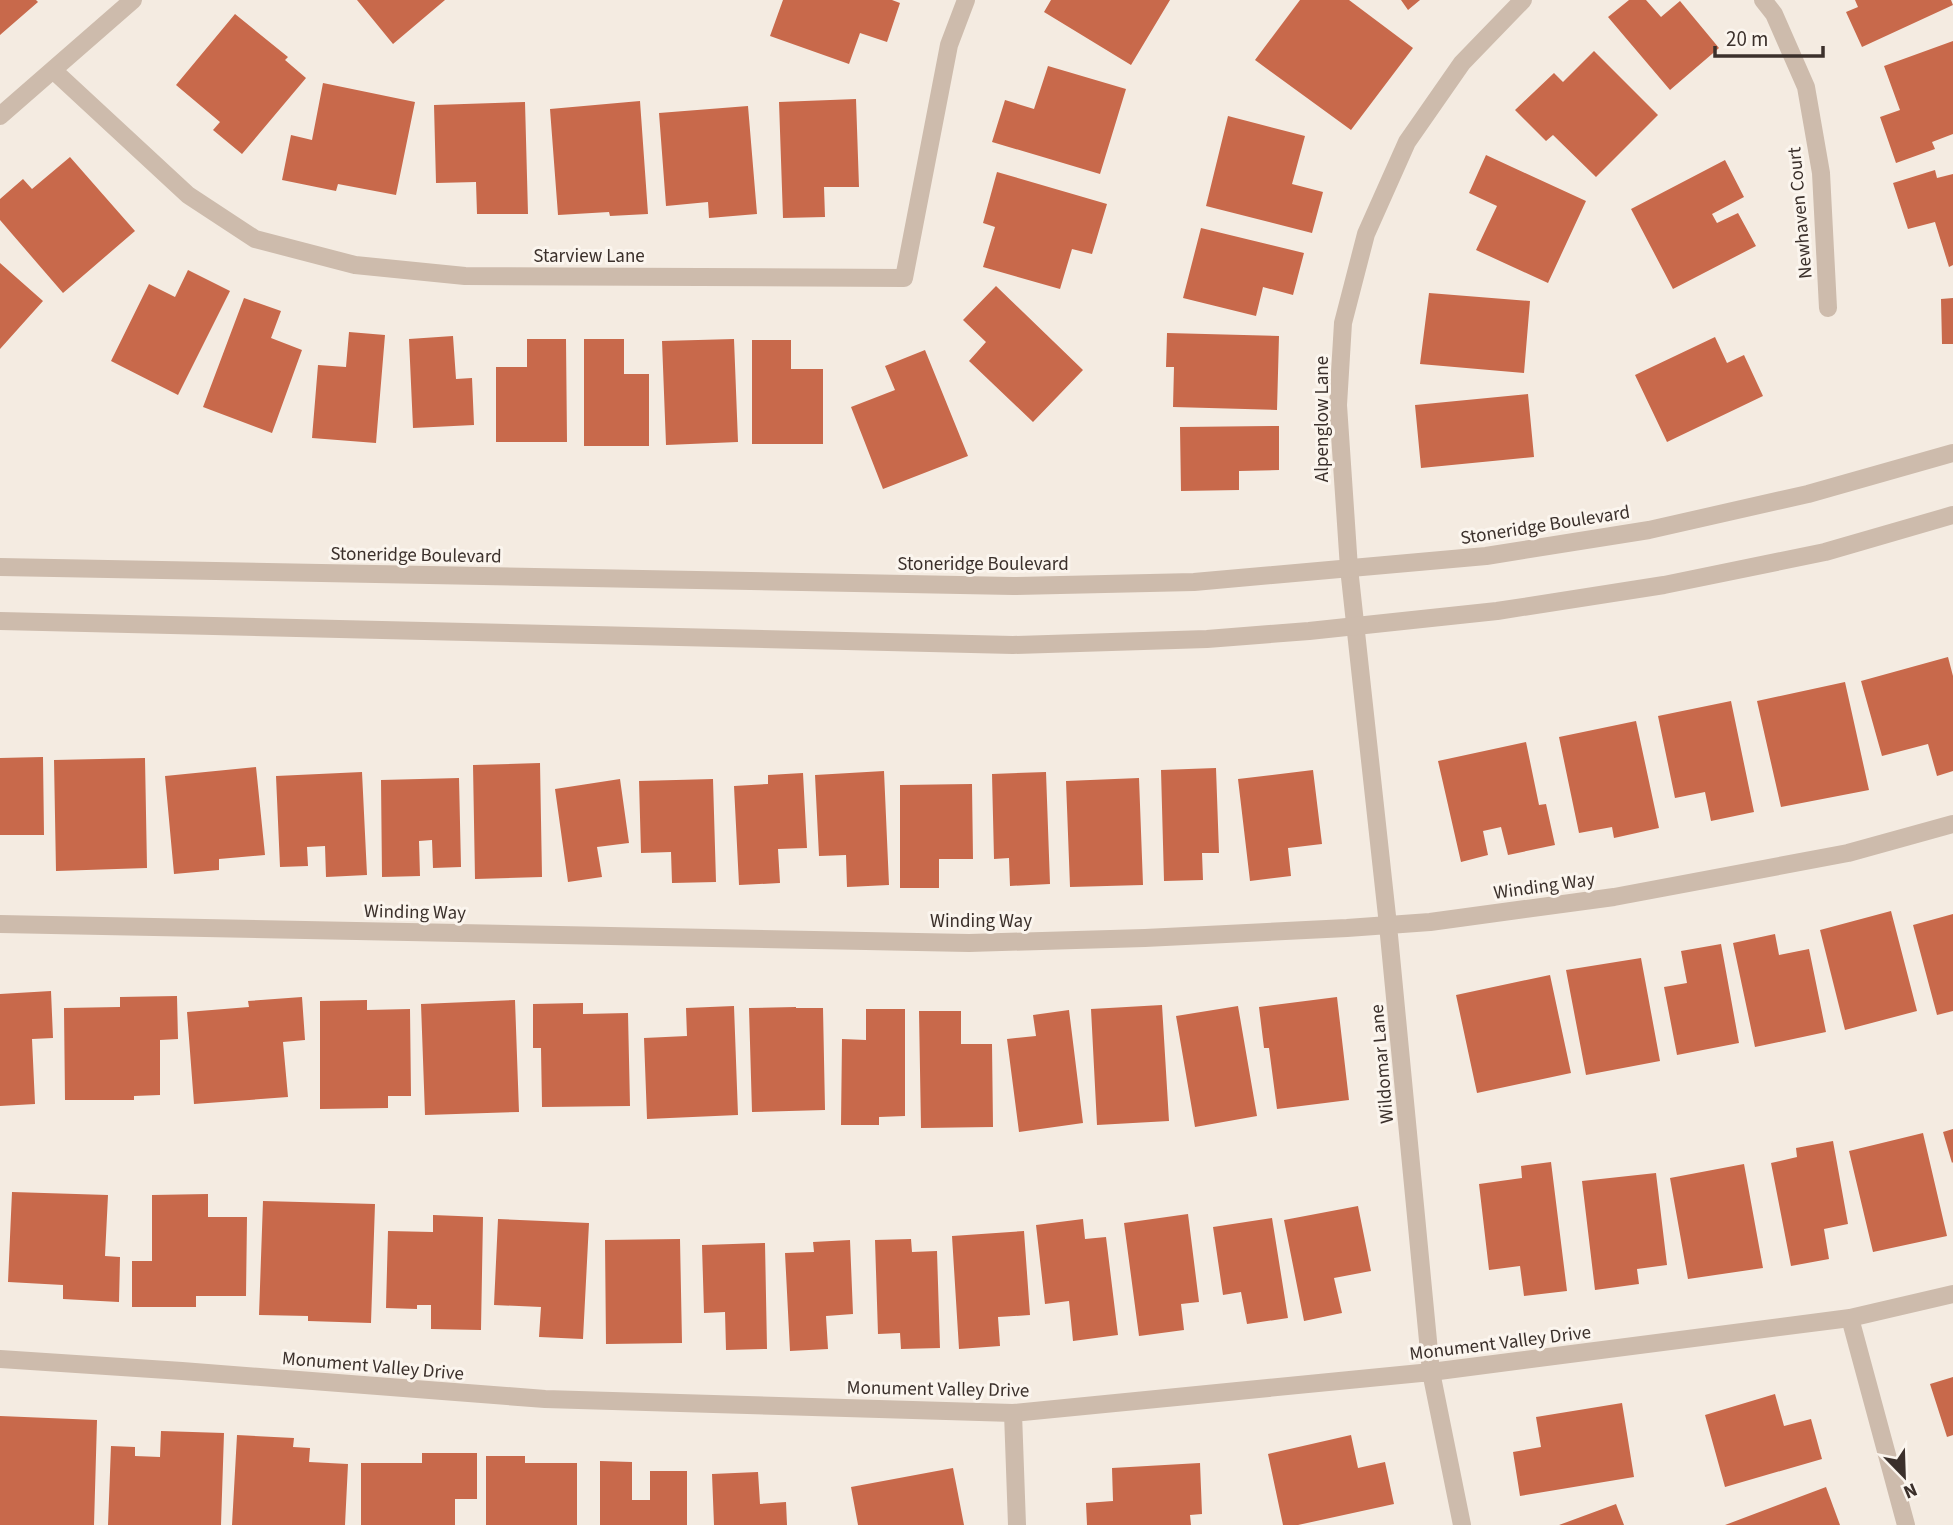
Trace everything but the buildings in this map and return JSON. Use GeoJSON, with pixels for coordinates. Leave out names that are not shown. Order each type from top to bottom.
{"type":"FeatureCollection","features":[{"type":"Feature","properties":{"kind":"street"},"geometry":{"type":"LineString","coordinates":[[0,116],[133,0]]}},
{"type":"Feature","properties":{"kind":"street","name":"Starview Lane"},"geometry":{"type":"LineString","coordinates":[[54,70],[188,195],[255,239],[355,265],[465,276],[904,278],[949,45],[967,0]]}},
{"type":"Feature","properties":{"kind":"street","name":"Alpenglow Lane"},"geometry":{"type":"LineString","coordinates":[[1352,597],[1338,405],[1343,323],[1366,234],[1407,142],[1462,63],[1522,0]]}},
{"type":"Feature","properties":{"kind":"street","name":"Newhaven Court"},"geometry":{"type":"LineString","coordinates":[[1763,0],[1774,14],[1806,87],[1821,173],[1828,308]]}},
{"type":"Feature","properties":{"kind":"street","name":"Stoneridge Boulevard"},"geometry":{"type":"LineString","coordinates":[[0,567],[1013,586],[1194,582],[1486,556],[1649,530],[1808,494],[1953,453]]}},
{"type":"Feature","properties":{"kind":"street"},"geometry":{"type":"LineString","coordinates":[[0,621],[1013,645],[1207,639],[1355,627],[1497,611],[1664,585],[1825,552],[1953,515]]}},
{"type":"Feature","properties":{"kind":"street","name":"Wildomar Lane"},"geometry":{"type":"LineString","coordinates":[[1352,597],[1388,925],[1432,1372],[1462,1525]]}},
{"type":"Feature","properties":{"kind":"street","name":"Winding Way"},"geometry":{"type":"LineString","coordinates":[[0,924],[969,943],[1145,938],[1430,922],[1614,897],[1848,853],[1953,824]]}},
{"type":"Feature","properties":{"kind":"street","name":"Monument Valley Drive"},"geometry":{"type":"LineString","coordinates":[[0,1359],[545,1399],[1013,1413],[1432,1372],[1850,1318],[1953,1294]]}},
{"type":"Feature","properties":{"kind":"street"},"geometry":{"type":"LineString","coordinates":[[1850,1318],[1906,1525]]}},
{"type":"Feature","properties":{"kind":"street"},"geometry":{"type":"LineString","coordinates":[[1013,1413],[1017,1525]]}}]}
